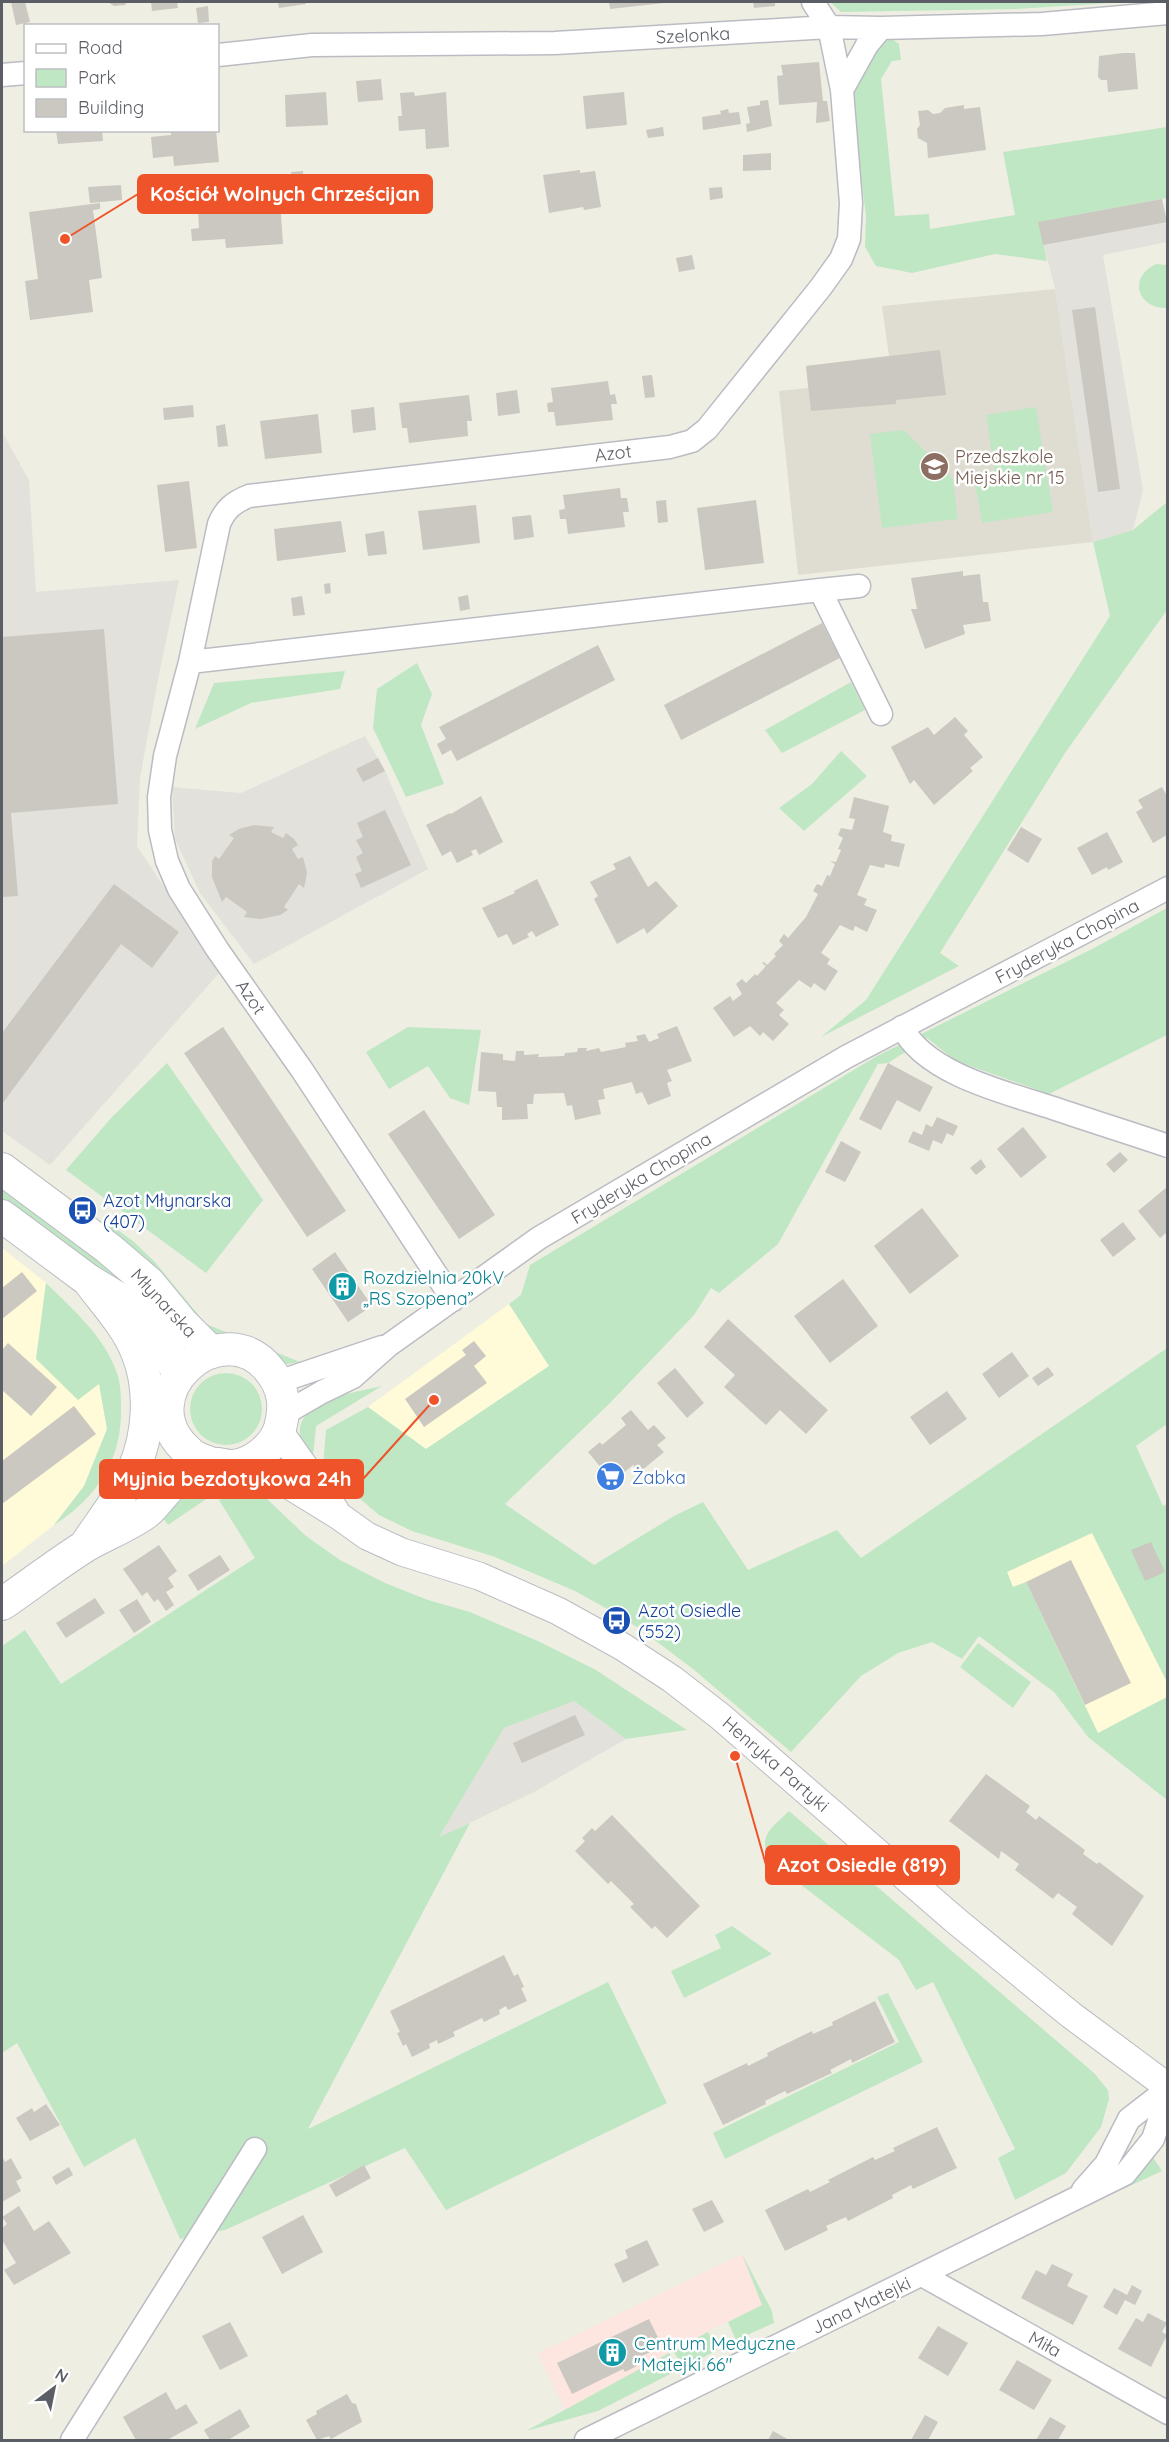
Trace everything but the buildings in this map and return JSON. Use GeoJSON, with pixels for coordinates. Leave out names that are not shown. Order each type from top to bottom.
{"type":"FeatureCollection","features":[{"type":"Feature","properties":{"kind":"main road","name":"Młynarska"},"geometry":{"type":"LineString","coordinates":[[2,1169],[108,1248],[149,1283],[182,1323],[211,1352]]}},
{"type":"Feature","properties":{"kind":"main road","name":"Młynarska"},"geometry":{"type":"LineString","coordinates":[[2,1216],[88,1280],[134,1308],[160,1338],[178,1375],[192,1360],[211,1352],[230,1350],[250,1355],[266,1366],[278,1382]]}},
{"type":"Feature","properties":{"kind":"main road","name":"Młynarska"},"geometry":{"type":"LineString","coordinates":[[85,1546],[134,1470],[145,1430],[148,1402],[138,1353],[125,1329],[88,1280]]}},
{"type":"Feature","properties":{"kind":"main road"},"geometry":{"type":"LineString","coordinates":[[178,1375],[170,1390],[168,1406],[170,1423],[176,1438],[190,1454],[221,1465]]}},
{"type":"Feature","properties":{"kind":"main road"},"geometry":{"type":"LineString","coordinates":[[278,1382],[283,1397],[282,1423]]}},
{"type":"Feature","properties":{"kind":"main road","name":"Fryderyka Chopina"},"geometry":{"type":"LineString","coordinates":[[2,1604],[85,1546],[146,1512],[182,1475],[252,1460],[268,1448],[282,1423]]}},
{"type":"Feature","properties":{"kind":"main road","name":"Fryderyka Chopina"},"geometry":{"type":"LineString","coordinates":[[85,1546],[142,1485],[176,1438]]}},
{"type":"Feature","properties":{"kind":"street"},"geometry":{"type":"LineString","coordinates":[[813,2],[829,27]]}},
{"type":"Feature","properties":{"kind":"street","name":"Szelonka"},"geometry":{"type":"LineString","coordinates":[[219,54],[312,45],[555,43],[829,27],[1042,24],[1167,13]]}},
{"type":"Feature","properties":{"kind":"street","name":"Azot"},"geometry":{"type":"LineString","coordinates":[[453,1300],[302,1070],[217,949],[180,889],[167,861],[160,831],[159,797],[165,756],[190,662],[219,524],[223,514],[238,500],[249,496],[670,447],[692,441],[707,429],[821,288],[841,259],[849,239],[851,203],[842,90],[829,27]]}},
{"type":"Feature","properties":{"kind":"street"},"geometry":{"type":"LineString","coordinates":[[842,90],[867,45],[881,28]]}},
{"type":"Feature","properties":{"kind":"street"},"geometry":{"type":"LineString","coordinates":[[2,75],[24,73]]}},
{"type":"Feature","properties":{"kind":"street"},"geometry":{"type":"LineString","coordinates":[[190,662],[859,586]]}},
{"type":"Feature","properties":{"kind":"street"},"geometry":{"type":"LineString","coordinates":[[820,590],[881,714]]}},
{"type":"Feature","properties":{"kind":"street","name":"Fryderyka Chopina"},"geometry":{"type":"LineString","coordinates":[[282,1423],[322,1392],[353,1377],[389,1345],[539,1238],[846,1057],[1167,888]]}},
{"type":"Feature","properties":{"kind":"street"},"geometry":{"type":"LineString","coordinates":[[902,1027],[907,1037],[922,1053],[953,1071],[1007,1094],[1167,1146]]}},
{"type":"Feature","properties":{"kind":"street","name":"Fryderyka Chopina"},"geometry":{"type":"LineString","coordinates":[[278,1382],[389,1345]]}},
{"type":"Feature","properties":{"kind":"street"},"geometry":{"type":"LineString","coordinates":[[282,1423],[339,1516]]}},
{"type":"Feature","properties":{"kind":"street"},"geometry":{"type":"LineString","coordinates":[[221,1465],[266,1471],[339,1516]]}},
{"type":"Feature","properties":{"kind":"street","name":"Henryka Partyki"},"geometry":{"type":"LineString","coordinates":[[339,1516],[367,1536],[402,1552],[479,1576],[558,1611],[623,1647],[672,1679],[721,1717],[973,1935],[1071,2015],[1167,2088]]}},
{"type":"Feature","properties":{"kind":"street","name":"Jana Matejki"},"geometry":{"type":"LineString","coordinates":[[1073,2201],[1106,2164],[1129,2119],[1167,2088]]}},
{"type":"Feature","properties":{"kind":"street","name":"Jana Matejki"},"geometry":{"type":"LineString","coordinates":[[586,2440],[1125,2174],[1154,2139],[1167,2094]]}},
{"type":"Feature","properties":{"kind":"street"},"geometry":{"type":"LineString","coordinates":[[72,2440],[255,2149]]}},
{"type":"Feature","properties":{"kind":"street","name":"Miła"},"geometry":{"type":"LineString","coordinates":[[922,2275],[1167,2413]]}},
{"type":"Feature","properties":{"kind":"shaded area"},"geometry":{"type":"Polygon","coordinates":[[[1162,199],[1167,224],[1167,242],[1103,255],[1143,490],[1133,530],[1093,542],[1055,289],[1038,222],[1162,199]]]}},
{"type":"Feature","properties":{"kind":"shaded area","name":"Przedszkole Miejskie nr 15"},"geometry":{"type":"Polygon","coordinates":[[[1055,289],[1093,542],[798,575],[779,391],[808,388],[806,366],[889,356],[882,306],[1055,289]]]}},
{"type":"Feature","properties":{"kind":"shaded area"},"geometry":{"type":"Polygon","coordinates":[[[2,432],[29,480],[36,592],[179,580],[140,778],[137,846],[220,972],[50,1165],[2,1131],[2,432]]]}},
{"type":"Feature","properties":{"kind":"shaded area"},"geometry":{"type":"Polygon","coordinates":[[[365,736],[385,771],[428,869],[254,964],[200,893],[175,839],[172,787],[241,793],[365,736]]]}},
{"type":"Feature","properties":{"kind":"shaded area"},"geometry":{"type":"Polygon","coordinates":[[[2,1248],[46,1283],[36,1359],[99,1383],[107,1429],[84,1486],[54,1525],[2,1566],[2,1248]]]}},
{"type":"Feature","properties":{"kind":"shaded area"},"geometry":{"type":"Polygon","coordinates":[[[509,1304],[549,1366],[426,1449],[368,1407],[509,1304]]]}},
{"type":"Feature","properties":{"kind":"shaded area"},"geometry":{"type":"Polygon","coordinates":[[[1092,1533],[1167,1682],[1167,1697],[1098,1733],[1026,1582],[1013,1588],[1007,1572],[1092,1533]]]}},
{"type":"Feature","properties":{"kind":"shaded area"},"geometry":{"type":"Polygon","coordinates":[[[574,1701],[626,1739],[534,1792],[438,1838],[504,1728],[574,1701]]]}},
{"type":"Feature","properties":{"kind":"shaded area"},"geometry":{"type":"Polygon","coordinates":[[[742,2254],[763,2305],[716,2327],[565,2410],[538,2353],[742,2254]]]}},
{"type":"Feature","properties":{"kind":"green space"},"geometry":{"type":"Polygon","coordinates":[[[830,2],[1127,2],[1016,9],[841,12],[830,2]]]}},
{"type":"Feature","properties":{"kind":"green space"},"geometry":{"type":"Polygon","coordinates":[[[892,39],[899,44],[901,60],[892,61],[881,79],[895,216],[929,214],[930,229],[1015,215],[1003,152],[1167,127],[1167,198],[1039,222],[1047,261],[995,254],[912,273],[876,266],[865,247],[866,216],[851,100],[872,50],[879,43],[892,39]]]}},
{"type":"Feature","properties":{"kind":"green space"},"geometry":{"type":"Polygon","coordinates":[[[1156,264],[1167,265],[1167,308],[1149,303],[1140,291],[1139,284],[1142,276],[1156,264]]]}},
{"type":"Feature","properties":{"kind":"green space"},"geometry":{"type":"Polygon","coordinates":[[[1036,407],[1053,512],[982,523],[974,477],[995,473],[986,415],[1036,407]]]}},
{"type":"Feature","properties":{"kind":"green space"},"geometry":{"type":"Polygon","coordinates":[[[904,430],[953,479],[958,519],[882,528],[870,434],[904,430]]]}},
{"type":"Feature","properties":{"kind":"green space"},"geometry":{"type":"Polygon","coordinates":[[[1167,502],[1167,610],[1065,753],[940,953],[959,966],[821,1037],[866,1000],[1110,616],[1093,542],[1133,530],[1167,502]]]}},
{"type":"Feature","properties":{"kind":"green space"},"geometry":{"type":"Polygon","coordinates":[[[417,663],[432,694],[421,725],[444,784],[406,797],[373,728],[377,689],[417,663]]]}},
{"type":"Feature","properties":{"kind":"green space"},"geometry":{"type":"Polygon","coordinates":[[[345,671],[340,689],[251,703],[195,729],[214,683],[345,671]]]}},
{"type":"Feature","properties":{"kind":"green space"},"geometry":{"type":"Polygon","coordinates":[[[851,682],[865,710],[782,753],[765,730],[851,682]]]}},
{"type":"Feature","properties":{"kind":"green space"},"geometry":{"type":"Polygon","coordinates":[[[841,751],[867,776],[804,831],[779,808],[812,784],[841,751]]]}},
{"type":"Feature","properties":{"kind":"green space"},"geometry":{"type":"Polygon","coordinates":[[[1167,908],[1167,1035],[1049,1094],[956,1061],[927,1038],[888,1063],[878,1064],[778,1244],[719,1293],[711,1288],[694,1315],[610,1403],[505,1504],[594,1565],[674,1516],[703,1502],[748,1570],[837,1530],[861,1558],[1167,1348],[1167,1424],[1136,1446],[1163,1506],[1167,1504],[1167,1682],[1092,1533],[1007,1572],[1013,1587],[1026,1582],[1098,1733],[1167,1697],[1167,1800],[1088,1737],[1054,1692],[979,1636],[962,1659],[932,1642],[898,1653],[861,1676],[791,1752],[693,1669],[640,1629],[611,1611],[575,1591],[495,1557],[412,1531],[379,1515],[323,1467],[326,1430],[368,1407],[426,1449],[549,1366],[509,1304],[521,1295],[530,1265],[877,1056],[1094,948],[1167,908]]]}},
{"type":"Feature","properties":{"kind":"green space"},"geometry":{"type":"Polygon","coordinates":[[[408,1027],[481,1030],[469,1105],[450,1098],[428,1066],[389,1089],[366,1052],[408,1027]]]}},
{"type":"Feature","properties":{"kind":"green space"},"geometry":{"type":"Polygon","coordinates":[[[167,1063],[263,1200],[206,1273],[66,1170],[112,1117],[167,1063]]]}},
{"type":"Feature","properties":{"kind":"green space"},"geometry":{"type":"Polygon","coordinates":[[[2,1187],[145,1294],[192,1350],[184,1356],[94,1265],[2,1198],[2,1187]]]}},
{"type":"Feature","properties":{"kind":"green space"},"geometry":{"type":"Polygon","coordinates":[[[103,1219],[134,1242],[154,1261],[206,1324],[300,1362],[287,1364],[272,1360],[216,1336],[100,1224],[103,1219]]]}},
{"type":"Feature","properties":{"kind":"green space"},"geometry":{"type":"Polygon","coordinates":[[[46,1283],[85,1322],[103,1344],[117,1372],[121,1399],[118,1442],[105,1474],[84,1501],[54,1525],[84,1486],[107,1429],[99,1384],[78,1400],[36,1359],[46,1283]]]}},
{"type":"Feature","properties":{"kind":"green space"},"geometry":{"type":"Polygon","coordinates":[[[226,1373],[246,1379],[256,1389],[262,1409],[256,1429],[246,1439],[226,1445],[206,1439],[196,1429],[190,1409],[196,1389],[206,1379],[226,1373]]]}},
{"type":"Feature","properties":{"kind":"green space"},"geometry":{"type":"Polygon","coordinates":[[[382,1386],[316,1426],[313,1457],[302,1448],[300,1429],[304,1418],[311,1410],[334,1398],[382,1386]]]}},
{"type":"Feature","properties":{"kind":"green space"},"geometry":{"type":"Polygon","coordinates":[[[203,1476],[240,1476],[168,1525],[160,1513],[203,1476]]]}},
{"type":"Feature","properties":{"kind":"green space"},"geometry":{"type":"Polygon","coordinates":[[[249,1491],[267,1499],[306,1536],[340,1560],[385,1583],[428,1600],[470,1612],[540,1642],[596,1670],[687,1730],[626,1739],[574,1701],[504,1728],[439,1837],[470,1823],[308,2129],[608,1982],[667,2103],[446,2210],[405,2148],[225,2230],[180,2239],[135,2138],[84,2167],[17,2043],[2,2053],[2,1646],[25,1630],[61,1684],[255,1558],[219,1500],[235,1492],[249,1491]]]}},
{"type":"Feature","properties":{"kind":"green space"},"geometry":{"type":"Polygon","coordinates":[[[978,1643],[1031,1682],[1013,1708],[960,1667],[978,1643]]]}},
{"type":"Feature","properties":{"kind":"green space"},"geometry":{"type":"Polygon","coordinates":[[[789,1811],[1094,2073],[1108,2090],[1109,2099],[1101,2127],[1066,2173],[1015,2200],[998,2158],[1015,2149],[933,1982],[916,1990],[899,1960],[770,1861],[766,1852],[766,1838],[772,1827],[789,1811]]]}},
{"type":"Feature","properties":{"kind":"green space"},"geometry":{"type":"Polygon","coordinates":[[[732,1926],[772,1954],[684,1998],[671,1971],[721,1948],[715,1935],[732,1926]]]}},
{"type":"Feature","properties":{"kind":"green space"},"geometry":{"type":"Polygon","coordinates":[[[888,1993],[923,2062],[725,2159],[713,2133],[899,2042],[877,1997],[888,1993]]]}},
{"type":"Feature","properties":{"kind":"green space"},"geometry":{"type":"Polygon","coordinates":[[[1152,2156],[1162,2171],[1121,2190],[1141,2172],[1152,2156]]]}},
{"type":"Feature","properties":{"kind":"green space"},"geometry":{"type":"Polygon","coordinates":[[[742,2254],[772,2311],[774,2323],[736,2340],[728,2322],[762,2305],[742,2254]]]}},
{"type":"Feature","properties":{"kind":"green space"},"geometry":{"type":"Polygon","coordinates":[[[708,2332],[717,2350],[684,2368],[673,2351],[708,2332]]]}},
{"type":"Feature","properties":{"kind":"green space"},"geometry":{"type":"Polygon","coordinates":[[[669,2353],[678,2370],[598,2411],[526,2431],[669,2353]]]}},
{"type":"Feature","properties":{"kind":"place","name":"Kościół Wolnych Chrześcijan"},"geometry":{"type":"Point","coordinates":[65,239]}},
{"type":"Feature","properties":{"kind":"place","name":"Przedszkole Miejskie nr 15"},"geometry":{"type":"Point","coordinates":[934,466]}},
{"type":"Feature","properties":{"kind":"place","name":"Azot Młynarska (407)"},"geometry":{"type":"Point","coordinates":[82,1210]}},
{"type":"Feature","properties":{"kind":"place","name":"Rozdzielnia 20kV „RS Szopena”"},"geometry":{"type":"Point","coordinates":[342,1287]}},
{"type":"Feature","properties":{"kind":"place","name":"Myjnia bezdotykowa 24h"},"geometry":{"type":"Point","coordinates":[434,1400]}},
{"type":"Feature","properties":{"kind":"place","name":"Żabka"},"geometry":{"type":"Point","coordinates":[611,1477]}},
{"type":"Feature","properties":{"kind":"place","name":"Azot Osiedle (552)"},"geometry":{"type":"Point","coordinates":[617,1620]}},
{"type":"Feature","properties":{"kind":"place","name":"Azot Osiedle (819)"},"geometry":{"type":"Point","coordinates":[735,1756]}},
{"type":"Feature","properties":{"kind":"place","name":"Centrum Medyczne \"Matejki 66\""},"geometry":{"type":"Point","coordinates":[613,2353]}}]}
